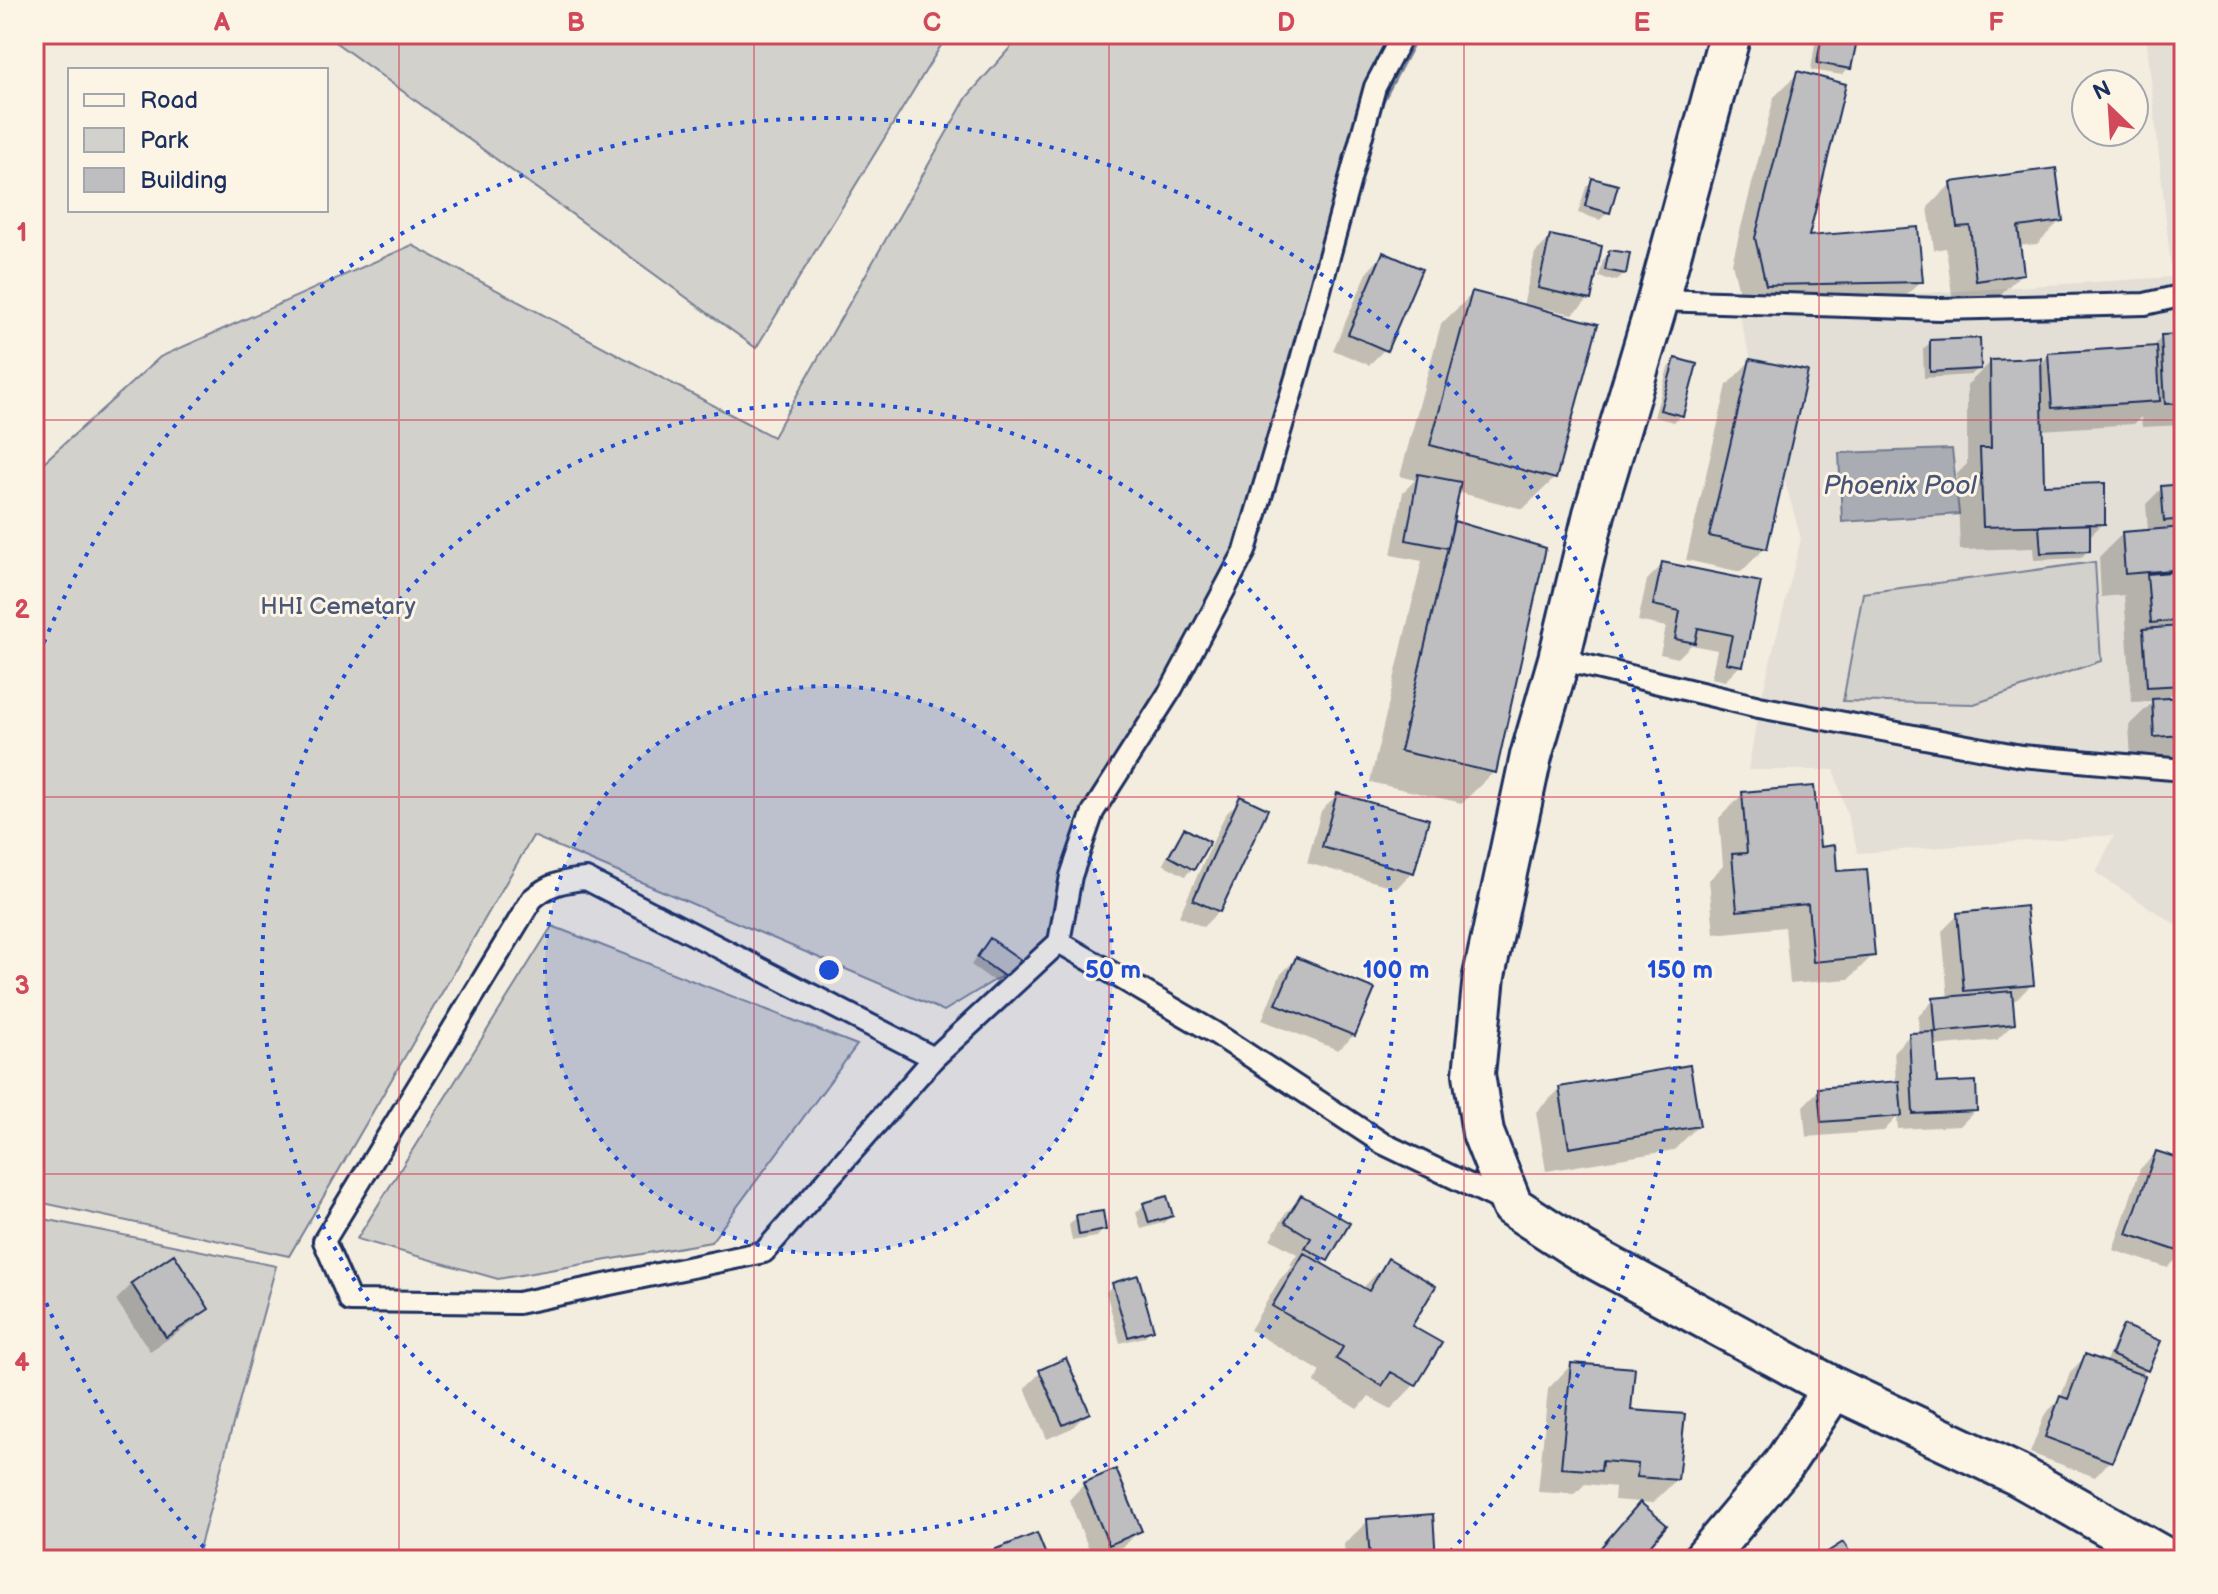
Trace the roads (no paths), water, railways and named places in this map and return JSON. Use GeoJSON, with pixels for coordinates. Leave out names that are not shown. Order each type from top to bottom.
{"type":"FeatureCollection","features":[{"type":"Feature","properties":{"kind":"street"},"geometry":{"type":"LineString","coordinates":[[1730,34],[1658,300],[1594,514],[1559,659],[1531,756],[1484,976],[1474,1074],[1483,1133],[1512,1206],[1583,1252],[1834,1388],[2018,1475],[2168,1560]]}},
{"type":"Feature","properties":{"kind":"street"},"geometry":{"type":"LineString","coordinates":[[1703,1560],[1783,1465],[1834,1388]]}},
{"type":"Feature","properties":{"kind":"lane"},"geometry":{"type":"LineString","coordinates":[[934,1058],[586,879],[560,881],[544,888],[532,899],[324,1241],[350,1301],[518,1303],[764,1252],[934,1058],[1059,942],[1071,876],[1093,812],[1172,688],[1245,551],[1298,371],[1375,87],[1403,34]]}},
{"type":"Feature","properties":{"kind":"lane"},"geometry":{"type":"LineString","coordinates":[[1658,300],[1939,309],[2145,304],[2184,295]]}},
{"type":"Feature","properties":{"kind":"lane"},"geometry":{"type":"LineString","coordinates":[[1559,659],[1759,707],[2021,756],[2184,770]]}},
{"type":"Feature","properties":{"kind":"lane"},"geometry":{"type":"LineString","coordinates":[[1059,942],[1215,1033],[1382,1143],[1512,1206]]}},
{"type":"Feature","properties":{"kind":"water","name":"Phoenix Pool"},"geometry":{"type":"Polygon","coordinates":[[[1952,449],[1959,514],[1842,522],[1839,453],[1952,449]]]}},
{"type":"Feature","properties":{"kind":"park label","name":"HHI Cemetary"},"geometry":{"type":"Point","coordinates":[338,606]}}]}
